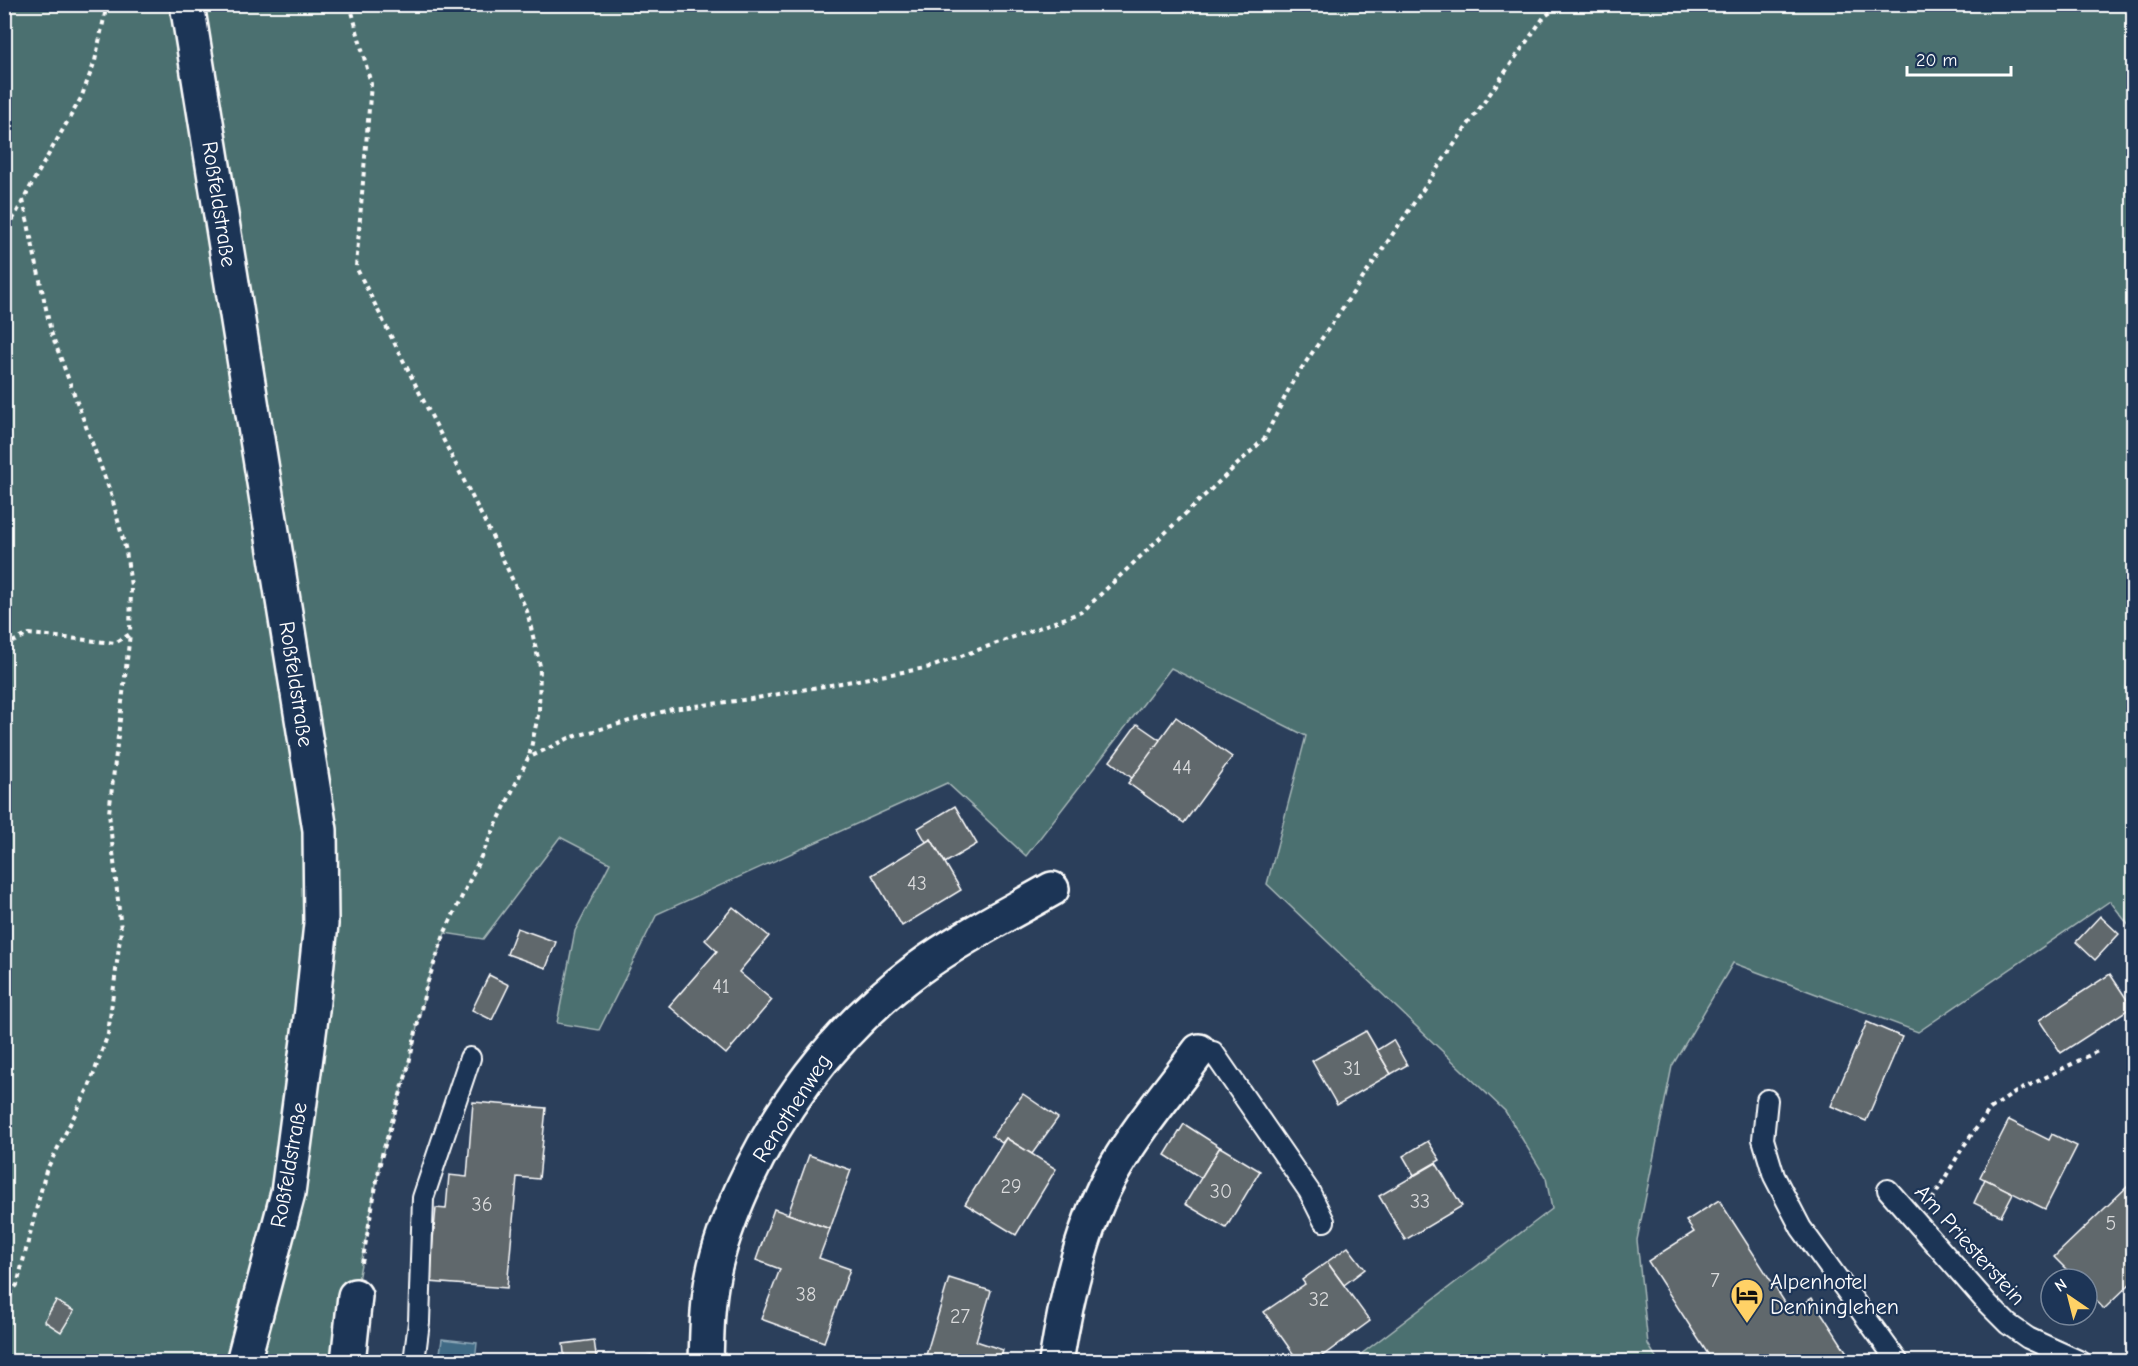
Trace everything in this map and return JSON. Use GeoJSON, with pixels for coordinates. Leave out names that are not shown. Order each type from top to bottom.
{"type":"FeatureCollection","features":[{"type":"Feature","properties":{"kind":"main road","name":"Roßfeldstraße"},"geometry":{"type":"LineString","coordinates":[[187,4],[320,830],[321,924],[311,1021],[288,1193],[243,1362]]}},
{"type":"Feature","properties":{"kind":"main road","name":"Renothenweg"},"geometry":{"type":"LineString","coordinates":[[706,1362],[707,1327],[713,1275],[728,1220],[774,1127],[804,1080],[840,1037],[878,1001],[920,967],[1052,889]]}},
{"type":"Feature","properties":{"kind":"main road"},"geometry":{"type":"LineString","coordinates":[[1056,1362],[1069,1290],[1096,1207],[1115,1167],[1199,1051]]}},
{"type":"Feature","properties":{"kind":"main road"},"geometry":{"type":"LineString","coordinates":[[348,1362],[356,1296]]}},
{"type":"Feature","properties":{"kind":"lane"},"geometry":{"type":"LineString","coordinates":[[1199,1051],[1213,1052],[1310,1191],[1324,1221]]}},
{"type":"Feature","properties":{"kind":"lane"},"geometry":{"type":"LineString","coordinates":[[414,1362],[419,1322],[423,1198],[470,1058]]}},
{"type":"Feature","properties":{"kind":"lane"},"geometry":{"type":"LineString","coordinates":[[1767,1100],[1763,1139],[1774,1176],[1801,1228],[1898,1362]]}},
{"type":"Feature","properties":{"kind":"lane","name":"Am Priesterstein"},"geometry":{"type":"LineString","coordinates":[[1888,1190],[2008,1324],[2028,1338],[2081,1362]]}},
{"type":"Feature","properties":{"kind":"path"},"geometry":{"type":"LineString","coordinates":[[4,236],[81,98],[95,61],[107,4]]}},
{"type":"Feature","properties":{"kind":"path"},"geometry":{"type":"LineString","coordinates":[[350,4],[371,84],[356,267],[494,540],[527,611],[540,666],[539,711],[528,758],[445,932],[426,987],[407,1072],[381,1158],[356,1296]]}},
{"type":"Feature","properties":{"kind":"path"},"geometry":{"type":"LineString","coordinates":[[528,758],[569,738],[672,709],[751,699],[931,667],[1082,612],[1264,439],[1293,381],[1439,166],[1544,17],[1562,4]]}},
{"type":"Feature","properties":{"kind":"path"},"geometry":{"type":"LineString","coordinates":[[4,1302],[16,1285],[46,1171],[89,1087],[108,1034],[121,930],[109,813],[130,634],[131,586],[126,551],[111,494],[51,332],[23,200]]}},
{"type":"Feature","properties":{"kind":"path"},"geometry":{"type":"LineString","coordinates":[[4,645],[29,634],[115,643],[130,634]]}},
{"type":"Feature","properties":{"kind":"path"},"geometry":{"type":"LineString","coordinates":[[1918,1224],[1963,1147],[1990,1109],[2016,1092],[2098,1051]]}},
{"type":"Feature","properties":{"kind":"green space"},"geometry":{"type":"Polygon","coordinates":[[[5,5],[2133,5],[2133,931],[2110,901],[1918,1032],[1733,963],[1672,1066],[1637,1240],[1648,1344],[1658,1361],[1352,1361],[1552,1209],[1546,1178],[1505,1111],[1267,884],[1306,736],[1171,668],[1026,856],[947,783],[657,914],[599,1030],[557,1023],[575,931],[610,863],[560,837],[483,939],[445,933],[426,987],[407,1072],[381,1158],[355,1296],[348,1361],[5,1362],[5,5]]]}},
{"type":"Feature","properties":{"kind":"water"},"geometry":{"type":"Polygon","coordinates":[[[442,1339],[477,1343],[475,1361],[439,1360],[442,1339]]]}},
{"type":"Feature","properties":{"kind":"building"},"geometry":{"type":"Polygon","coordinates":[[[1176,717],[1232,757],[1184,823],[1128,783],[1176,717]]]}},
{"type":"Feature","properties":{"kind":"building"},"geometry":{"type":"Polygon","coordinates":[[[1137,724],[1160,740],[1132,778],[1110,761],[1137,724]]]}},
{"type":"Feature","properties":{"kind":"building"},"geometry":{"type":"Polygon","coordinates":[[[955,806],[977,844],[945,863],[931,839],[926,842],[918,828],[955,806]]]}},
{"type":"Feature","properties":{"kind":"building"},"geometry":{"type":"Polygon","coordinates":[[[931,839],[961,890],[902,926],[872,875],[931,839]]]}},
{"type":"Feature","properties":{"kind":"building"},"geometry":{"type":"Polygon","coordinates":[[[733,907],[769,936],[739,972],[772,1000],[726,1054],[669,1006],[717,951],[705,940],[733,907]]]}},
{"type":"Feature","properties":{"kind":"building"},"geometry":{"type":"Polygon","coordinates":[[[2100,916],[2119,934],[2095,960],[2076,942],[2100,916]]]}},
{"type":"Feature","properties":{"kind":"building"},"geometry":{"type":"Polygon","coordinates":[[[517,928],[556,942],[546,968],[507,954],[517,928]]]}},
{"type":"Feature","properties":{"kind":"building"},"geometry":{"type":"Polygon","coordinates":[[[2110,974],[2132,1007],[2061,1053],[2039,1020],[2110,974]]]}},
{"type":"Feature","properties":{"kind":"building"},"geometry":{"type":"Polygon","coordinates":[[[489,975],[509,985],[492,1020],[472,1010],[489,975]]]}},
{"type":"Feature","properties":{"kind":"building"},"geometry":{"type":"Polygon","coordinates":[[[1867,1022],[1902,1037],[1866,1121],[1831,1106],[1867,1022]]]}},
{"type":"Feature","properties":{"kind":"building"},"geometry":{"type":"Polygon","coordinates":[[[1366,1031],[1391,1074],[1337,1105],[1312,1061],[1366,1031]]]}},
{"type":"Feature","properties":{"kind":"building"},"geometry":{"type":"Polygon","coordinates":[[[1393,1040],[1407,1065],[1391,1074],[1377,1050],[1393,1040]]]}},
{"type":"Feature","properties":{"kind":"building"},"geometry":{"type":"Polygon","coordinates":[[[1023,1094],[1058,1118],[1032,1154],[1006,1138],[1002,1143],[992,1136],[1023,1094]]]}},
{"type":"Feature","properties":{"kind":"building"},"geometry":{"type":"Polygon","coordinates":[[[473,1102],[546,1108],[539,1179],[517,1177],[507,1288],[429,1282],[436,1208],[446,1209],[449,1175],[467,1177],[473,1102]]]}},
{"type":"Feature","properties":{"kind":"building"},"geometry":{"type":"Polygon","coordinates":[[[2009,1120],[2049,1140],[2052,1134],[2077,1146],[2045,1209],[1980,1177],[2009,1120]]]}},
{"type":"Feature","properties":{"kind":"building"},"geometry":{"type":"Polygon","coordinates":[[[1184,1124],[1220,1147],[1201,1178],[1165,1155],[1184,1124]]]}},
{"type":"Feature","properties":{"kind":"building"},"geometry":{"type":"Polygon","coordinates":[[[1006,1138],[1056,1169],[1016,1235],[965,1204],[1006,1138]]]}},
{"type":"Feature","properties":{"kind":"building"},"geometry":{"type":"Polygon","coordinates":[[[1428,1141],[1440,1160],[1414,1175],[1403,1156],[1428,1141]]]}},
{"type":"Feature","properties":{"kind":"building"},"geometry":{"type":"Polygon","coordinates":[[[1220,1147],[1260,1171],[1226,1228],[1185,1204],[1220,1147]]]}},
{"type":"Feature","properties":{"kind":"building"},"geometry":{"type":"Polygon","coordinates":[[[809,1155],[851,1170],[830,1229],[788,1214],[809,1155]]]}},
{"type":"Feature","properties":{"kind":"building"},"geometry":{"type":"Polygon","coordinates":[[[1436,1163],[1462,1206],[1405,1240],[1379,1196],[1436,1163]]]}},
{"type":"Feature","properties":{"kind":"building"},"geometry":{"type":"Polygon","coordinates":[[[1985,1179],[2013,1193],[2001,1216],[1974,1203],[1985,1179]]]}},
{"type":"Feature","properties":{"kind":"building"},"geometry":{"type":"Polygon","coordinates":[[[2129,1185],[2134,1190],[2134,1280],[2104,1309],[2099,1304],[2099,1267],[2064,1267],[2054,1257],[2129,1185]]]}},
{"type":"Feature","properties":{"kind":"building"},"geometry":{"type":"Polygon","coordinates":[[[1719,1200],[1791,1312],[1812,1298],[1853,1362],[1713,1362],[1648,1261],[1694,1232],[1686,1221],[1719,1200]]]}},
{"type":"Feature","properties":{"kind":"building"},"geometry":{"type":"Polygon","coordinates":[[[774,1209],[830,1229],[819,1258],[850,1269],[824,1342],[761,1319],[780,1269],[756,1260],[774,1209]]]}},
{"type":"Feature","properties":{"kind":"building"},"geometry":{"type":"Polygon","coordinates":[[[1348,1247],[1365,1269],[1344,1285],[1327,1262],[1348,1247]]]}},
{"type":"Feature","properties":{"kind":"building"},"geometry":{"type":"Polygon","coordinates":[[[1327,1262],[1370,1321],[1314,1362],[1299,1362],[1264,1312],[1305,1284],[1302,1280],[1327,1262]]]}},
{"type":"Feature","properties":{"kind":"building"},"geometry":{"type":"Polygon","coordinates":[[[949,1278],[991,1291],[976,1341],[1003,1350],[1000,1362],[924,1362],[949,1278]]]}},
{"type":"Feature","properties":{"kind":"building"},"geometry":{"type":"Polygon","coordinates":[[[56,1301],[74,1311],[61,1332],[44,1321],[56,1301]]]}},
{"type":"Feature","properties":{"kind":"building"},"geometry":{"type":"Polygon","coordinates":[[[594,1340],[597,1362],[565,1362],[563,1344],[594,1340]]]}},
{"type":"Feature","properties":{"kind":"building"},"geometry":{"type":"Polygon","coordinates":[[[652,1355],[653,1362],[619,1362],[619,1359],[652,1355]]]}},
{"type":"Feature","properties":{"kind":"place","name":"Alpenhotel Denninglehen"},"geometry":{"type":"Point","coordinates":[1747,1324]}}]}
